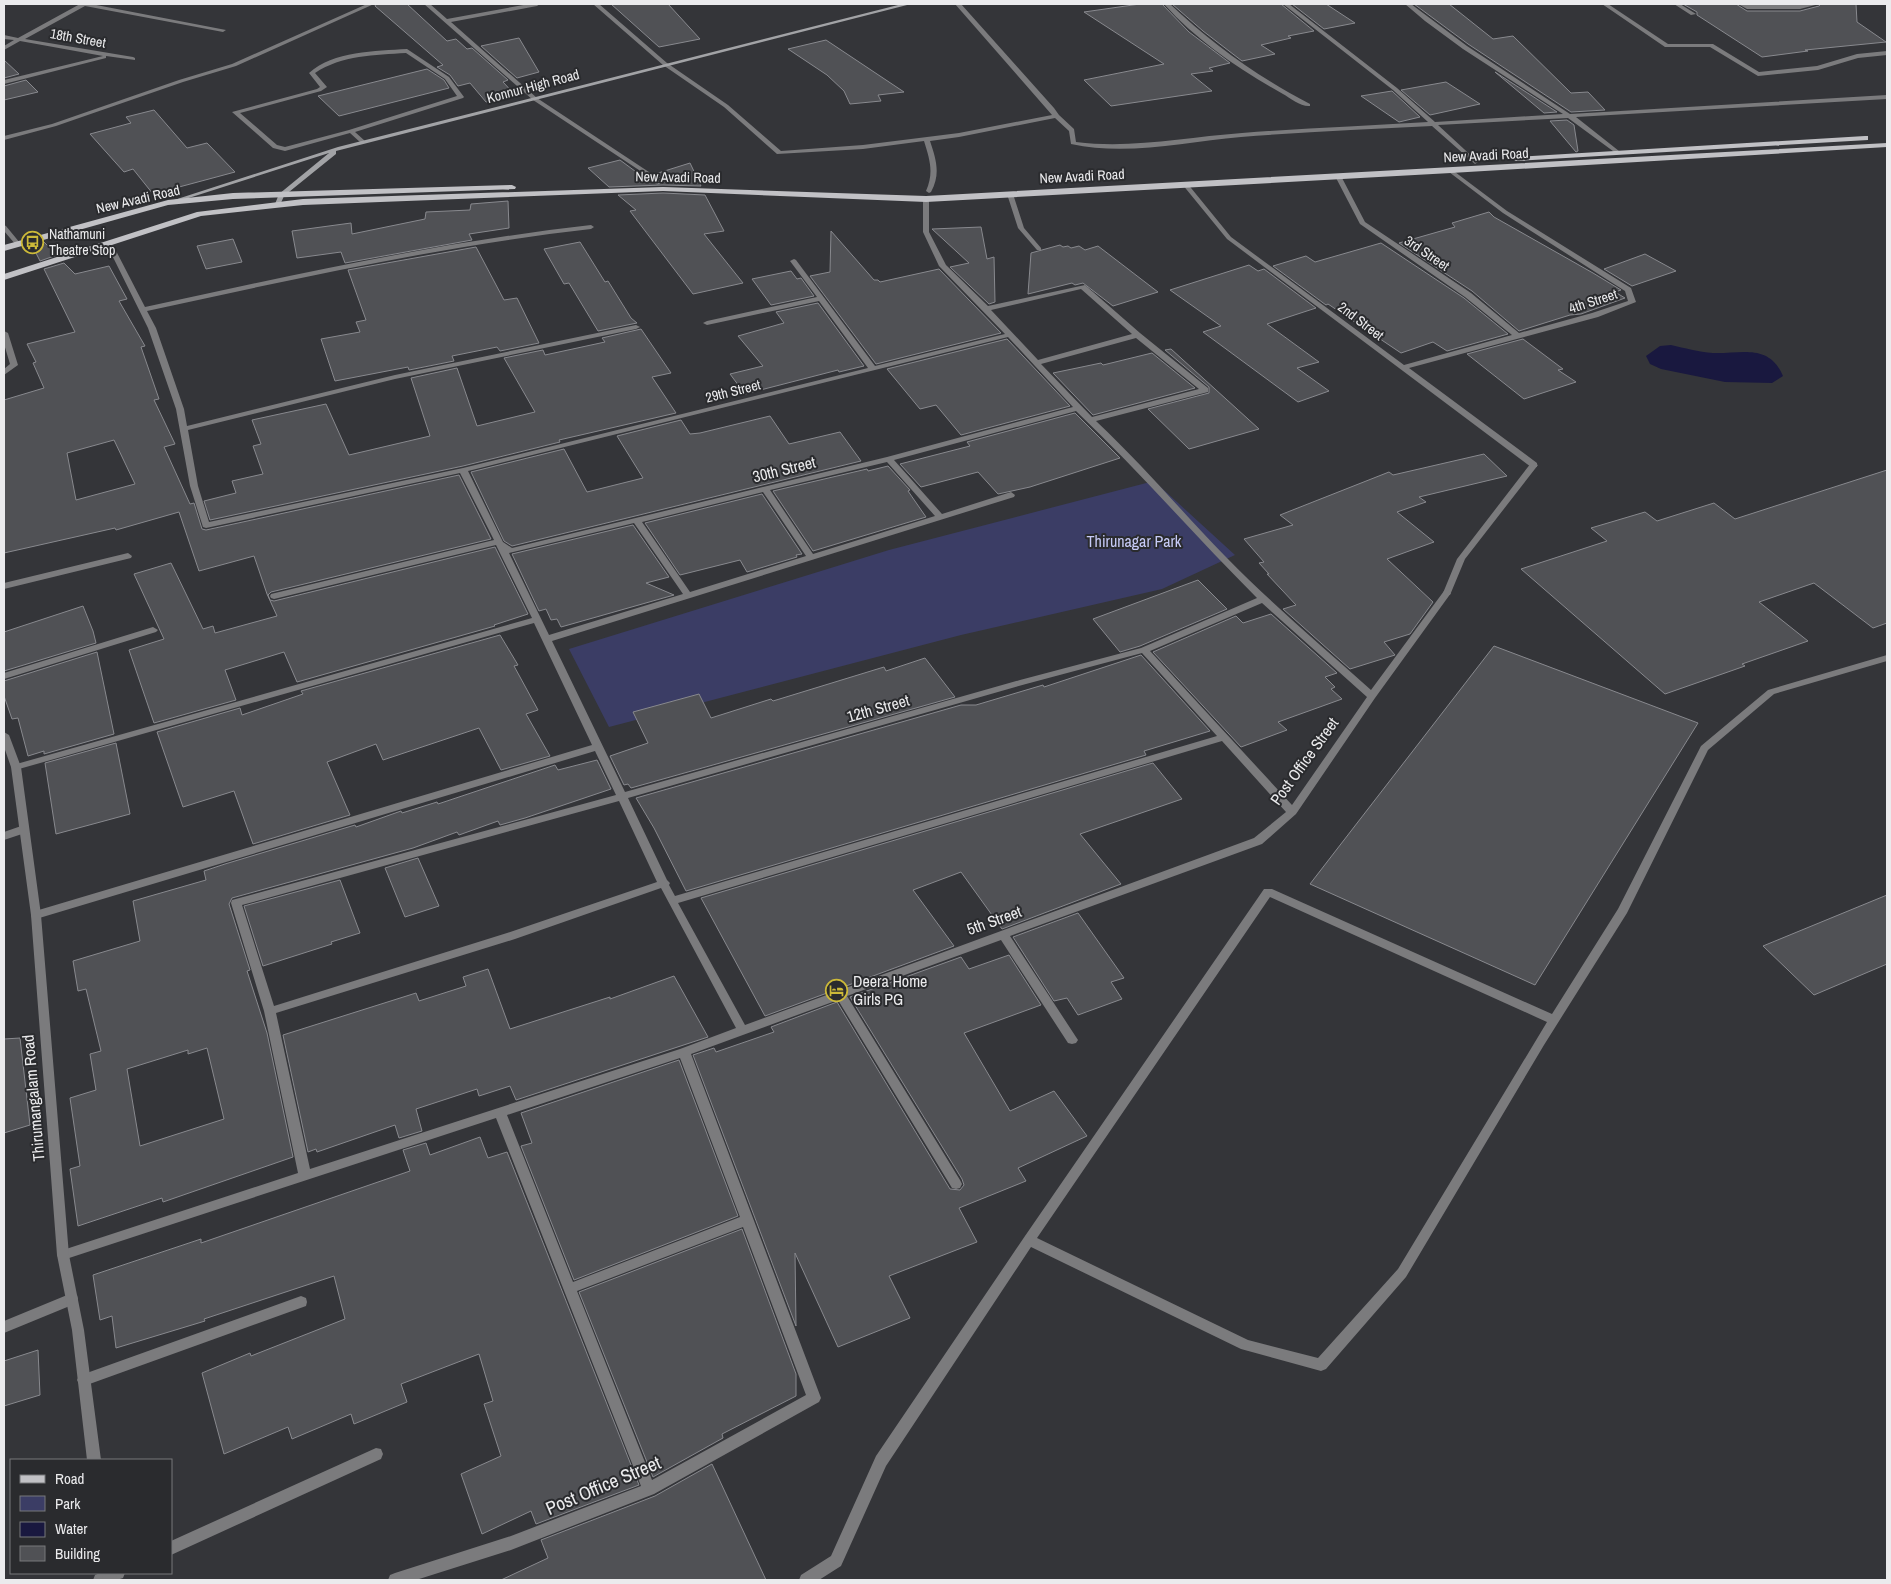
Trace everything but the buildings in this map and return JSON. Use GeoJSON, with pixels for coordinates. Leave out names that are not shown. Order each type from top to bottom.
{"type":"FeatureCollection","features":[{"type":"Feature","properties":{"kind":"main road","name":"Konnur High Road"},"geometry":{"type":"LineString","coordinates":[[168,203],[340,148],[899,4],[908,4]]}},
{"type":"Feature","properties":{"kind":"main road","name":"New Avadi Road"},"geometry":{"type":"LineString","coordinates":[[4,248],[168,203],[233,196],[660,181],[928,195],[1887,136]]}},
{"type":"Feature","properties":{"kind":"main road","name":"New Avadi Road"},"geometry":{"type":"LineString","coordinates":[[4,277],[197,216],[303,202],[663,189],[928,195],[1010,194],[1451,171],[1887,145]]}},
{"type":"Feature","properties":{"kind":"main road"},"geometry":{"type":"LineString","coordinates":[[278,204],[281,195],[340,148]]}},
{"type":"Feature","properties":{"kind":"main road"},"geometry":{"type":"LineString","coordinates":[[195,200],[197,216]]}},
{"type":"Feature","properties":{"kind":"street"},"geometry":{"type":"LineString","coordinates":[[4,48],[83,4],[223,30]]}},
{"type":"Feature","properties":{"kind":"street"},"geometry":{"type":"LineString","coordinates":[[4,138],[54,125],[181,81],[234,65],[371,4]]}},
{"type":"Feature","properties":{"kind":"street"},"geometry":{"type":"LineString","coordinates":[[427,4],[445,21],[481,49],[535,98],[660,181]]}},
{"type":"Feature","properties":{"kind":"street"},"geometry":{"type":"LineString","coordinates":[[445,21],[537,4]]}},
{"type":"Feature","properties":{"kind":"street"},"geometry":{"type":"LineString","coordinates":[[596,4],[666,64],[726,106],[780,153],[863,147],[959,135],[1056,116]]}},
{"type":"Feature","properties":{"kind":"street"},"geometry":{"type":"LineString","coordinates":[[958,4],[1052,108],[1056,116],[1072,130],[1073,143],[1085,145],[1134,146],[1241,135],[1887,97]]}},
{"type":"Feature","properties":{"kind":"street"},"geometry":{"type":"LineString","coordinates":[[1167,4],[1193,30],[1234,63],[1270,86],[1308,105]]}},
{"type":"Feature","properties":{"kind":"street"},"geometry":{"type":"LineString","coordinates":[[1286,4],[1395,89],[1475,162]]}},
{"type":"Feature","properties":{"kind":"street"},"geometry":{"type":"LineString","coordinates":[[1408,4],[1438,29],[1486,64],[1570,116],[1617,152]]}},
{"type":"Feature","properties":{"kind":"street"},"geometry":{"type":"LineString","coordinates":[[1605,4],[1667,46],[1711,45],[1758,74],[1818,68],[1857,56],[1887,53]]}},
{"type":"Feature","properties":{"kind":"street"},"geometry":{"type":"LineString","coordinates":[[1677,4],[1693,14]]}},
{"type":"Feature","properties":{"kind":"street"},"geometry":{"type":"LineString","coordinates":[[1741,4],[1746,8],[1816,4]]}},
{"type":"Feature","properties":{"kind":"street","name":"18th Street"},"geometry":{"type":"LineString","coordinates":[[4,37],[133,59]]}},
{"type":"Feature","properties":{"kind":"street"},"geometry":{"type":"LineString","coordinates":[[407,51],[447,78],[461,97],[351,131],[285,149],[275,147],[235,112],[319,90],[324,87],[312,73],[325,64],[362,54],[407,51]]}},
{"type":"Feature","properties":{"kind":"street"},"geometry":{"type":"LineString","coordinates":[[4,82],[107,56]]}},
{"type":"Feature","properties":{"kind":"street"},"geometry":{"type":"LineString","coordinates":[[351,131],[363,142]]}},
{"type":"Feature","properties":{"kind":"street"},"geometry":{"type":"LineString","coordinates":[[926,139],[935,165],[935,180],[928,195],[926,232],[943,266],[1263,599],[1372,696]]}},
{"type":"Feature","properties":{"kind":"street","name":"4th Street"},"geometry":{"type":"LineString","coordinates":[[1402,368],[1519,337],[1632,302],[1628,290],[1505,212],[1451,171]]}},
{"type":"Feature","properties":{"kind":"street","name":"3rd Street"},"geometry":{"type":"LineString","coordinates":[[1338,176],[1362,223],[1468,296],[1519,337]]}},
{"type":"Feature","properties":{"kind":"street","name":"2nd Street"},"geometry":{"type":"LineString","coordinates":[[1185,184],[1229,238],[1534,465]]}},
{"type":"Feature","properties":{"kind":"street"},"geometry":{"type":"LineString","coordinates":[[1010,194],[1021,228],[1039,249]]}},
{"type":"Feature","properties":{"kind":"street"},"geometry":{"type":"LineString","coordinates":[[143,310],[409,254],[526,234],[592,226]]}},
{"type":"Feature","properties":{"kind":"street"},"geometry":{"type":"LineString","coordinates":[[4,227],[18,244]]}},
{"type":"Feature","properties":{"kind":"street"},"geometry":{"type":"LineString","coordinates":[[110,245],[152,328],[180,409],[184,429],[395,377],[636,327]]}},
{"type":"Feature","properties":{"kind":"street"},"geometry":{"type":"LineString","coordinates":[[794,261],[873,369]]}},
{"type":"Feature","properties":{"kind":"street"},"geometry":{"type":"LineString","coordinates":[[986,309],[1082,287],[1205,390],[1092,420]]}},
{"type":"Feature","properties":{"kind":"street"},"geometry":{"type":"LineString","coordinates":[[707,323],[822,298]]}},
{"type":"Feature","properties":{"kind":"street"},"geometry":{"type":"LineString","coordinates":[[4,333],[14,365],[4,373]]}},
{"type":"Feature","properties":{"kind":"street","name":"29th Street"},"geometry":{"type":"LineString","coordinates":[[184,429],[194,486],[206,525],[463,470],[1009,335]]}},
{"type":"Feature","properties":{"kind":"street"},"geometry":{"type":"LineString","coordinates":[[1037,363],[1137,335]]}},
{"type":"Feature","properties":{"kind":"street","name":"30th Street"},"geometry":{"type":"LineString","coordinates":[[498,542],[511,551],[889,459],[1078,408]]}},
{"type":"Feature","properties":{"kind":"street"},"geometry":{"type":"LineString","coordinates":[[889,459],[940,517]]}},
{"type":"Feature","properties":{"kind":"street","name":"Post Office Street"},"geometry":{"type":"LineString","coordinates":[[1258,841],[1292,812],[1372,696],[1447,593],[1461,559],[1534,465]]}},
{"type":"Feature","properties":{"kind":"street"},"geometry":{"type":"LineString","coordinates":[[463,470],[547,639],[621,797],[665,882],[672,901],[742,1030]]}},
{"type":"Feature","properties":{"kind":"street"},"geometry":{"type":"LineString","coordinates":[[765,490],[811,557]]}},
{"type":"Feature","properties":{"kind":"street"},"geometry":{"type":"LineString","coordinates":[[547,639],[1011,495]]}},
{"type":"Feature","properties":{"kind":"street"},"geometry":{"type":"LineString","coordinates":[[637,521],[688,595]]}},
{"type":"Feature","properties":{"kind":"street"},"geometry":{"type":"LineString","coordinates":[[274,596],[498,542]]}},
{"type":"Feature","properties":{"kind":"street"},"geometry":{"type":"LineString","coordinates":[[4,586],[128,556]]}},
{"type":"Feature","properties":{"kind":"street","name":"12th Street"},"geometry":{"type":"LineString","coordinates":[[270,1011],[236,903],[621,797],[1023,682],[1144,650],[1263,599]]}},
{"type":"Feature","properties":{"kind":"street"},"geometry":{"type":"LineString","coordinates":[[16,767],[537,619]]}},
{"type":"Feature","properties":{"kind":"street"},"geometry":{"type":"LineString","coordinates":[[4,676],[153,630]]}},
{"type":"Feature","properties":{"kind":"street"},"geometry":{"type":"LineString","coordinates":[[1144,650],[1222,738],[1292,812]]}},
{"type":"Feature","properties":{"kind":"street"},"geometry":{"type":"LineString","coordinates":[[1028,1240],[1246,1345],[1321,1365],[1402,1273],[1554,1020],[1623,910],[1704,748],[1771,692],[1887,658]]}},
{"type":"Feature","properties":{"kind":"street","name":"Thirumangalam Road"},"geometry":{"type":"LineString","coordinates":[[4,735],[16,767],[36,915],[63,1255],[72,1299],[94,1459]]}},
{"type":"Feature","properties":{"kind":"street"},"geometry":{"type":"LineString","coordinates":[[672,901],[1222,738]]}},
{"type":"Feature","properties":{"kind":"street"},"geometry":{"type":"LineString","coordinates":[[36,915],[598,746]]}},
{"type":"Feature","properties":{"kind":"street"},"geometry":{"type":"LineString","coordinates":[[4,836],[24,829]]}},
{"type":"Feature","properties":{"kind":"street","name":"5th Street"},"geometry":{"type":"LineString","coordinates":[[63,1255],[684,1052],[1258,841]]}},
{"type":"Feature","properties":{"kind":"street"},"geometry":{"type":"LineString","coordinates":[[305,1176],[270,1011],[512,936],[665,882]]}},
{"type":"Feature","properties":{"kind":"street"},"geometry":{"type":"LineString","coordinates":[[806,1580],[836,1561],[881,1461],[1028,1240],[1268,892],[1554,1020]]}},
{"type":"Feature","properties":{"kind":"street"},"geometry":{"type":"LineString","coordinates":[[1003,934],[1072,1040]]}},
{"type":"Feature","properties":{"kind":"street"},"geometry":{"type":"LineString","coordinates":[[840,994],[956,1184]]}},
{"type":"Feature","properties":{"kind":"street"},"geometry":{"type":"LineString","coordinates":[[571,1288],[747,1220],[684,1052]]}},
{"type":"Feature","properties":{"kind":"street"},"geometry":{"type":"LineString","coordinates":[[500,1113],[571,1288],[649,1489]]}},
{"type":"Feature","properties":{"kind":"street","name":"Post Office Street"},"geometry":{"type":"LineString","coordinates":[[395,1580],[511,1543],[649,1489],[814,1398],[747,1220]]}},
{"type":"Feature","properties":{"kind":"street"},"geometry":{"type":"LineString","coordinates":[[4,1327],[72,1299]]}},
{"type":"Feature","properties":{"kind":"street"},"geometry":{"type":"LineString","coordinates":[[84,1380],[301,1302]]}},
{"type":"Feature","properties":{"kind":"street"},"geometry":{"type":"LineString","coordinates":[[172,1548],[376,1454]]}},
{"type":"Feature","properties":{"kind":"green space","name":"Thirunagar Park"},"geometry":{"type":"Polygon","coordinates":[[[1154,481],[1235,555],[1162,589],[961,635],[609,727],[569,649],[889,550],[1154,481]]]}},
{"type":"Feature","properties":{"kind":"water"},"geometry":{"type":"Polygon","coordinates":[[[1671,345],[1707,352],[1753,352],[1762,354],[1777,366],[1783,376],[1772,383],[1725,382],[1661,369],[1650,364],[1646,356],[1660,346],[1671,345]]]}},
{"type":"Feature","properties":{"kind":"place","name":"Nathamuni Theatre Stop"},"geometry":{"type":"Point","coordinates":[33,242]}},
{"type":"Feature","properties":{"kind":"place","name":"Deera Home Girls PG"},"geometry":{"type":"Point","coordinates":[837,990]}}]}
